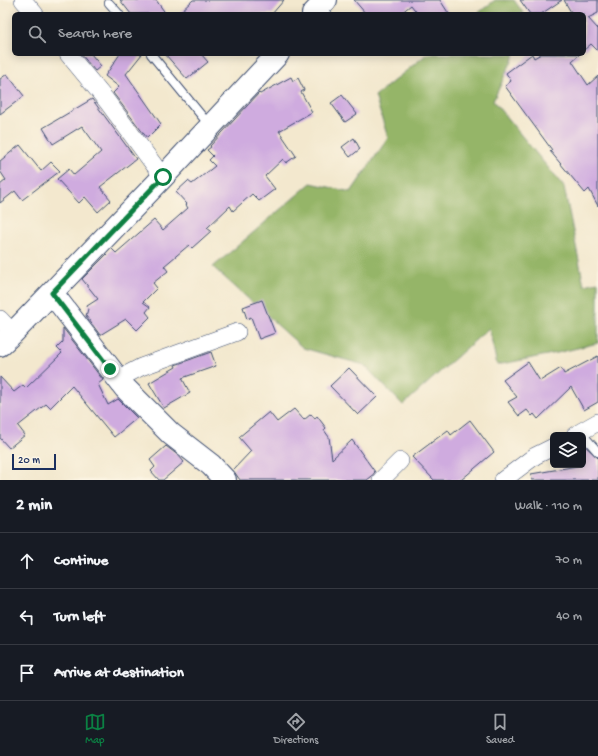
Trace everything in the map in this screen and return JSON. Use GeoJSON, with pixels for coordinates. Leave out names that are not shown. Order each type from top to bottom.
{"type":"FeatureCollection","features":[{"type":"Feature","properties":{"kind":"street"},"geometry":{"type":"LineString","coordinates":[[23,0],[33,12]]}},
{"type":"Feature","properties":{"kind":"street"},"geometry":{"type":"LineString","coordinates":[[315,12],[326,0]]}},
{"type":"Feature","properties":{"kind":"street"},"geometry":{"type":"LineString","coordinates":[[70,56],[106,100],[163,177]]}},
{"type":"Feature","properties":{"kind":"street"},"geometry":{"type":"LineString","coordinates":[[4,332],[52,293],[276,56]]}},
{"type":"Feature","properties":{"kind":"street"},"geometry":{"type":"LineString","coordinates":[[52,293],[125,388],[172,434],[211,465],[225,480]]}},
{"type":"Feature","properties":{"kind":"street"},"geometry":{"type":"LineString","coordinates":[[118,380],[141,367],[237,332]]}},
{"type":"Feature","properties":{"kind":"street"},"geometry":{"type":"LineString","coordinates":[[583,432],[598,422]]}},
{"type":"Feature","properties":{"kind":"street"},"geometry":{"type":"LineString","coordinates":[[503,480],[535,456],[550,448]]}},
{"type":"Feature","properties":{"kind":"street"},"geometry":{"type":"LineString","coordinates":[[381,480],[400,461]]}},
{"type":"Feature","properties":{"kind":"lane"},"geometry":{"type":"LineString","coordinates":[[109,2],[117,12]]}},
{"type":"Feature","properties":{"kind":"lane"},"geometry":{"type":"LineString","coordinates":[[153,56],[210,126]]}},
{"type":"Feature","properties":{"kind":"lane"},"geometry":{"type":"LineString","coordinates":[[586,440],[598,452]]}},
{"type":"Feature","properties":{"kind":"green space"},"geometry":{"type":"Polygon","coordinates":[[[495,0],[514,0],[523,12],[480,12],[495,0]]]}},
{"type":"Feature","properties":{"kind":"green space"},"geometry":{"type":"Polygon","coordinates":[[[425,56],[514,56],[493,101],[564,187],[584,285],[598,282],[598,343],[497,365],[489,328],[403,405],[364,365],[303,348],[213,267],[311,183],[351,192],[388,138],[375,96],[425,56]]]}},
{"type":"Feature","properties":{"kind":"building"},"geometry":{"type":"Polygon","coordinates":[[[120,0],[156,0],[165,12],[129,12],[120,0]]]}},
{"type":"Feature","properties":{"kind":"building"},"geometry":{"type":"Polygon","coordinates":[[[193,0],[284,0],[274,12],[180,12],[193,0]]]}},
{"type":"Feature","properties":{"kind":"building"},"geometry":{"type":"Polygon","coordinates":[[[354,0],[440,0],[448,12],[416,12],[411,5],[402,12],[364,12],[354,0]]]}},
{"type":"Feature","properties":{"kind":"building"},"geometry":{"type":"Polygon","coordinates":[[[520,0],[562,0],[544,12],[529,12],[520,0]]]}},
{"type":"Feature","properties":{"kind":"building"},"geometry":{"type":"Polygon","coordinates":[[[564,0],[598,0],[598,13],[588,18],[598,29],[598,51],[591,44],[586,48],[586,12],[571,12],[564,0]]]}},
{"type":"Feature","properties":{"kind":"building"},"geometry":{"type":"Polygon","coordinates":[[[83,56],[93,56],[101,66],[95,71],[83,56]]]}},
{"type":"Feature","properties":{"kind":"building"},"geometry":{"type":"Polygon","coordinates":[[[119,56],[140,56],[126,74],[161,124],[147,138],[113,93],[119,87],[105,76],[119,56]]]}},
{"type":"Feature","properties":{"kind":"building"},"geometry":{"type":"Polygon","coordinates":[[[167,56],[203,56],[208,62],[187,79],[167,56]]]}},
{"type":"Feature","properties":{"kind":"building"},"geometry":{"type":"Polygon","coordinates":[[[529,56],[533,56],[534,58],[538,56],[578,56],[572,61],[588,85],[598,76],[598,206],[589,189],[585,193],[550,151],[552,150],[505,86],[511,81],[506,73],[529,56]]]}},
{"type":"Feature","properties":{"kind":"building"},"geometry":{"type":"Polygon","coordinates":[[[7,74],[24,96],[0,114],[0,79],[7,74]]]}},
{"type":"Feature","properties":{"kind":"building"},"geometry":{"type":"Polygon","coordinates":[[[291,77],[293,81],[298,78],[304,90],[301,92],[312,112],[279,131],[296,156],[286,163],[283,159],[265,176],[275,189],[259,201],[252,194],[233,211],[230,206],[207,228],[211,231],[192,248],[189,245],[164,266],[168,271],[153,283],[157,288],[143,302],[150,307],[146,312],[150,317],[137,330],[126,319],[100,335],[86,316],[88,309],[87,306],[98,299],[82,279],[112,249],[116,253],[154,220],[163,230],[188,208],[186,205],[187,204],[176,192],[188,181],[192,184],[215,166],[209,160],[213,156],[207,150],[211,147],[210,146],[259,93],[260,94],[291,77]]]}},
{"type":"Feature","properties":{"kind":"building"},"geometry":{"type":"Polygon","coordinates":[[[342,95],[357,114],[345,122],[331,103],[342,95]]]}},
{"type":"Feature","properties":{"kind":"building"},"geometry":{"type":"Polygon","coordinates":[[[92,99],[136,159],[100,187],[111,200],[98,212],[85,197],[79,203],[57,179],[69,169],[74,175],[101,152],[82,126],[53,144],[43,128],[92,99]]]}},
{"type":"Feature","properties":{"kind":"building"},"geometry":{"type":"Polygon","coordinates":[[[354,138],[360,149],[350,157],[342,147],[354,138]]]}},
{"type":"Feature","properties":{"kind":"building"},"geometry":{"type":"Polygon","coordinates":[[[20,145],[41,171],[51,162],[60,171],[22,200],[15,191],[0,203],[0,185],[6,180],[0,171],[0,161],[20,145]]]}},
{"type":"Feature","properties":{"kind":"building"},"geometry":{"type":"Polygon","coordinates":[[[262,300],[275,333],[259,339],[251,317],[247,319],[243,307],[262,300]]]}},
{"type":"Feature","properties":{"kind":"building"},"geometry":{"type":"Polygon","coordinates":[[[63,328],[103,380],[98,384],[108,405],[118,399],[137,418],[114,437],[72,386],[50,408],[46,404],[18,426],[25,435],[9,448],[0,438],[0,377],[14,392],[23,385],[26,388],[62,353],[57,348],[63,342],[63,328]]]}},
{"type":"Feature","properties":{"kind":"building"},"geometry":{"type":"Polygon","coordinates":[[[211,352],[216,366],[182,378],[190,393],[164,408],[149,383],[176,367],[175,365],[211,352]]]}},
{"type":"Feature","properties":{"kind":"building"},"geometry":{"type":"Polygon","coordinates":[[[598,356],[598,402],[584,410],[571,387],[538,419],[534,414],[532,416],[527,410],[519,416],[508,402],[517,397],[503,380],[528,362],[540,381],[561,368],[564,374],[598,356]]]}},
{"type":"Feature","properties":{"kind":"building"},"geometry":{"type":"Polygon","coordinates":[[[349,368],[377,397],[358,415],[330,386],[349,368]]]}},
{"type":"Feature","properties":{"kind":"building"},"geometry":{"type":"Polygon","coordinates":[[[294,409],[304,420],[311,414],[315,419],[317,416],[326,428],[324,430],[329,437],[332,459],[352,440],[375,472],[371,477],[367,480],[240,480],[233,470],[251,451],[239,437],[269,412],[277,422],[294,409]]]}},
{"type":"Feature","properties":{"kind":"building"},"geometry":{"type":"Polygon","coordinates":[[[470,420],[494,452],[461,480],[434,480],[412,457],[448,430],[451,435],[470,420]]]}},
{"type":"Feature","properties":{"kind":"building"},"geometry":{"type":"Polygon","coordinates":[[[166,446],[184,462],[163,480],[159,480],[151,471],[155,467],[150,460],[166,446]]]}},
{"type":"Feature","properties":{"kind":"building"},"geometry":{"type":"Polygon","coordinates":[[[586,447],[598,458],[598,480],[532,480],[531,474],[566,468],[586,468],[586,447]]]}},
{"type":"Feature","properties":{"kind":"route"},"geometry":{"type":"LineString","coordinates":[[110,369],[52,293],[163,177]]}}]}
